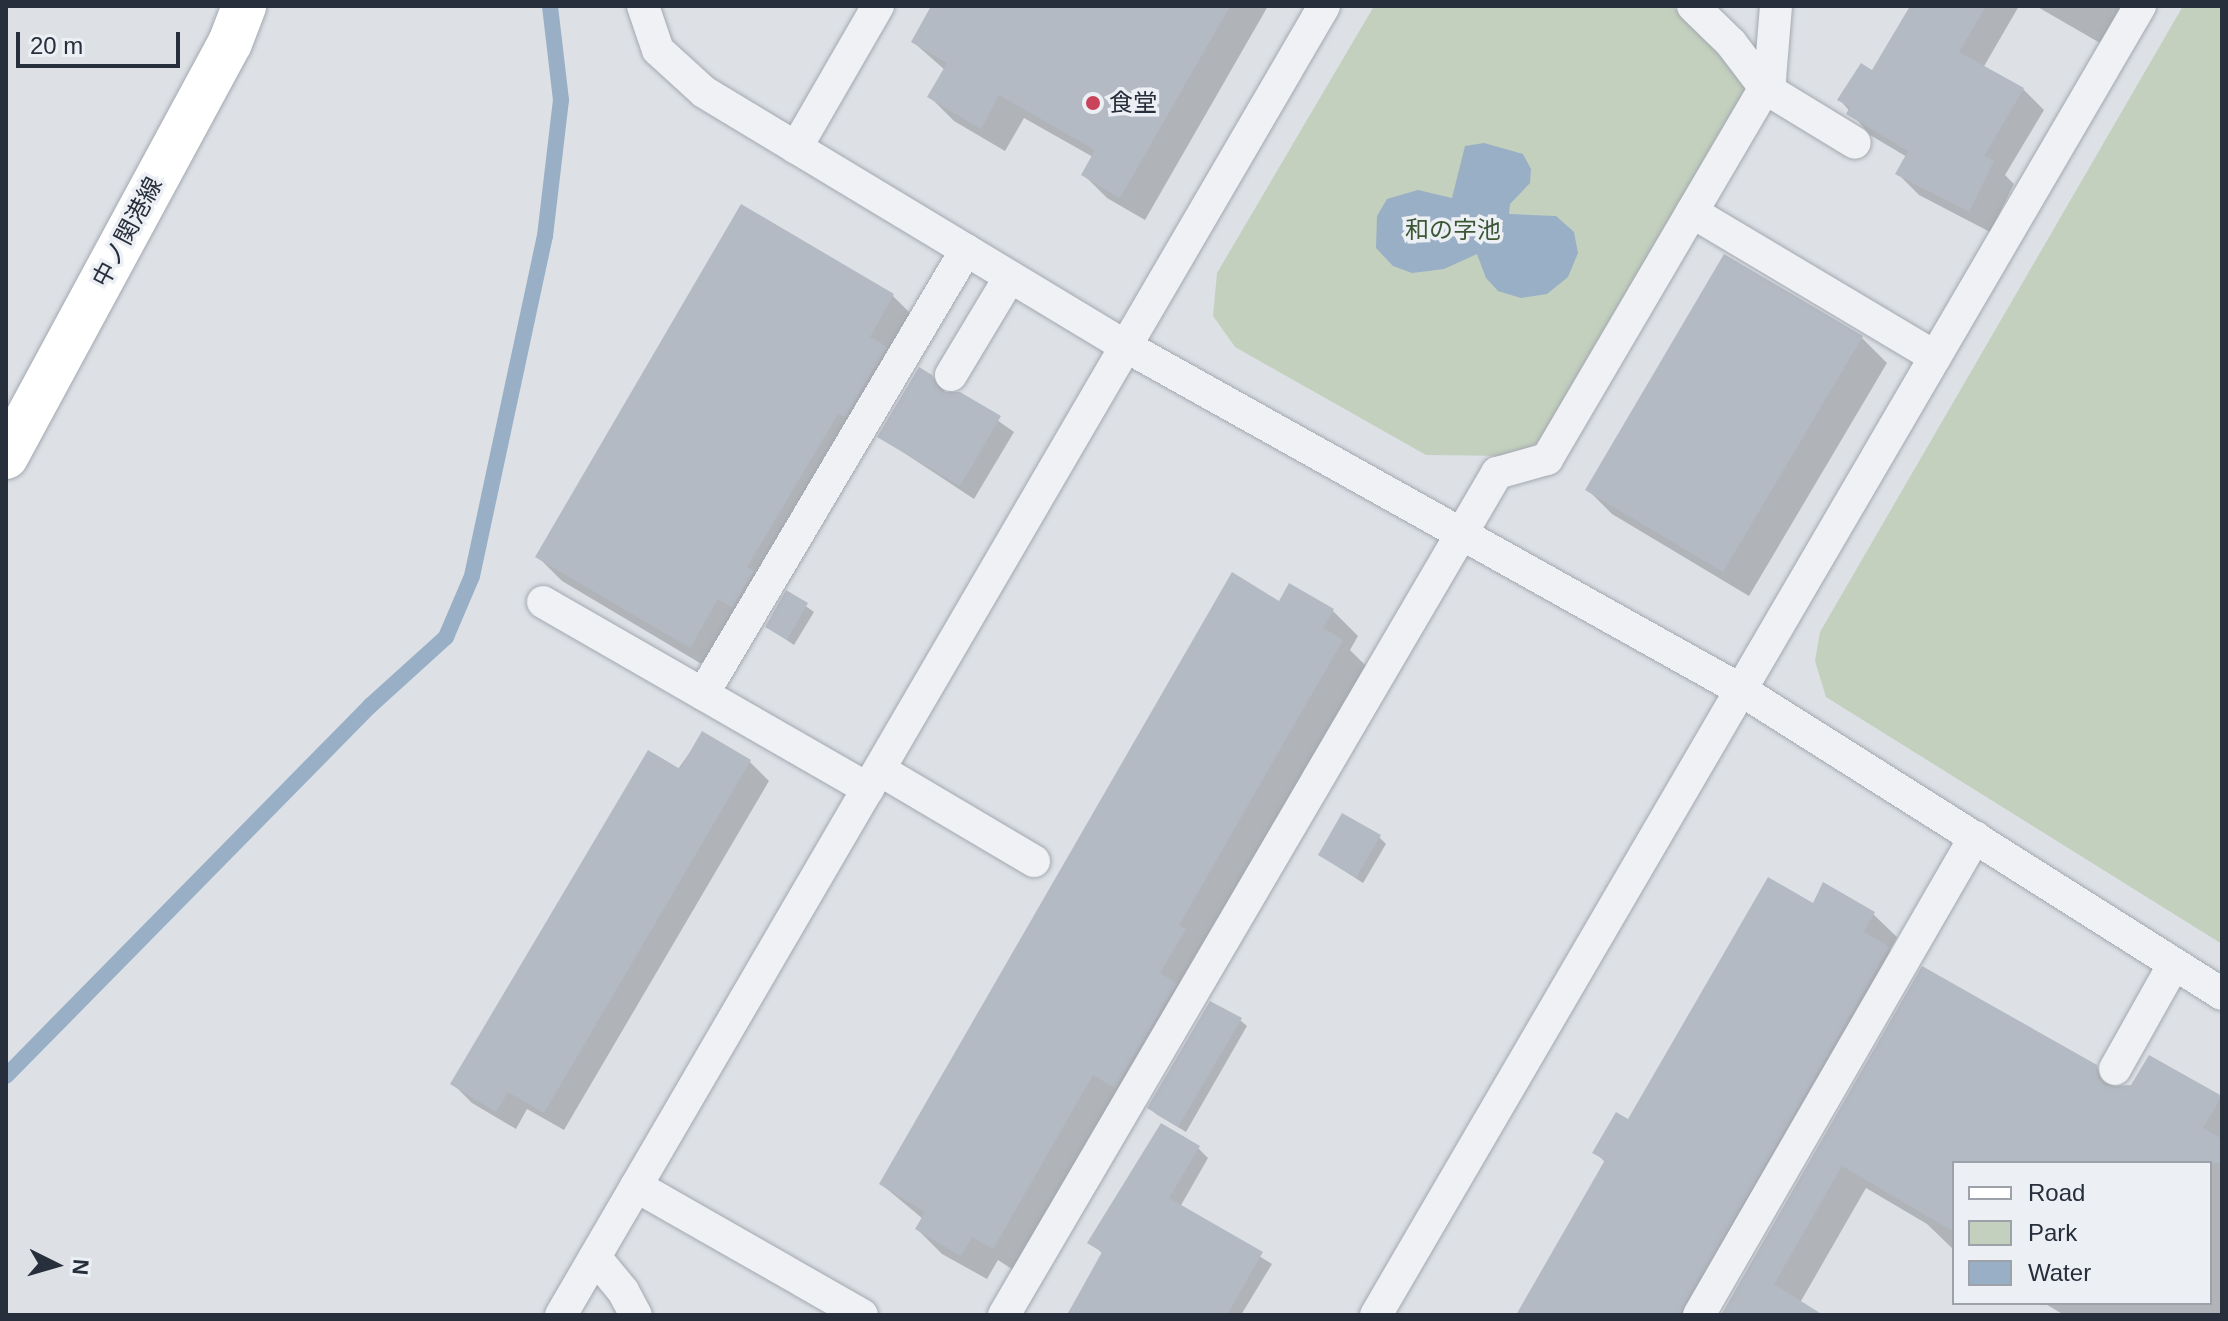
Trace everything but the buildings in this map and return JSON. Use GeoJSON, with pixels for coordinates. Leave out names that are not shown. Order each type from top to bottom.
{"type":"FeatureCollection","features":[{"type":"Feature","properties":{"kind":"main road","name":"中ノ関港線"},"geometry":{"type":"LineString","coordinates":[[6,457],[230,43],[244,6]]}},
{"type":"Feature","properties":{"kind":"lane"},"geometry":{"type":"LineString","coordinates":[[643,6],[658,50],[704,92],[1127,347],[1741,690],[2222,994]]}},
{"type":"Feature","properties":{"kind":"lane"},"geometry":{"type":"LineString","coordinates":[[796,148],[878,6]]}},
{"type":"Feature","properties":{"kind":"lane"},"geometry":{"type":"LineString","coordinates":[[561,1315],[1324,6]]}},
{"type":"Feature","properties":{"kind":"lane"},"geometry":{"type":"LineString","coordinates":[[1693,6],[1731,43],[1765,88],[1855,143]]}},
{"type":"Feature","properties":{"kind":"lane"},"geometry":{"type":"LineString","coordinates":[[1004,1315],[1497,473],[1547,459],[1770,79],[1776,6]]}},
{"type":"Feature","properties":{"kind":"lane"},"geometry":{"type":"LineString","coordinates":[[1376,1315],[2140,6]]}},
{"type":"Feature","properties":{"kind":"lane"},"geometry":{"type":"LineString","coordinates":[[1692,212],[1935,357]]}},
{"type":"Feature","properties":{"kind":"lane"},"geometry":{"type":"LineString","coordinates":[[703,694],[966,250]]}},
{"type":"Feature","properties":{"kind":"lane"},"geometry":{"type":"LineString","coordinates":[[951,375],[1010,277]]}},
{"type":"Feature","properties":{"kind":"lane"},"geometry":{"type":"LineString","coordinates":[[543,602],[703,694],[1034,861]]}},
{"type":"Feature","properties":{"kind":"lane"},"geometry":{"type":"LineString","coordinates":[[1699,1315],[1975,837]]}},
{"type":"Feature","properties":{"kind":"lane"},"geometry":{"type":"LineString","coordinates":[[2115,1069],[2174,964]]}},
{"type":"Feature","properties":{"kind":"lane"},"geometry":{"type":"LineString","coordinates":[[636,1186],[862,1315]]}},
{"type":"Feature","properties":{"kind":"lane"},"geometry":{"type":"LineString","coordinates":[[595,1257],[623,1291],[636,1315]]}},
{"type":"Feature","properties":{"kind":"green space","name":"和の字池"},"geometry":{"type":"Polygon","coordinates":[[[1374,6],[1672,6],[1725,57],[1748,88],[1540,442],[1508,456],[1426,455],[1235,347],[1213,316],[1217,273],[1374,6]]]}},
{"type":"Feature","properties":{"kind":"green space"},"geometry":{"type":"Polygon","coordinates":[[[2183,6],[2222,6],[2222,944],[1826,697],[1815,661],[1820,632],[2183,6]]]}},
{"type":"Feature","properties":{"kind":"water"},"geometry":{"type":"Polygon","coordinates":[[[1484,143],[1523,154],[1531,169],[1530,183],[1510,204],[1509,214],[1556,216],[1574,232],[1578,253],[1568,277],[1547,294],[1521,298],[1498,291],[1486,278],[1477,254],[1444,269],[1412,273],[1393,266],[1376,248],[1377,216],[1387,199],[1418,190],[1452,198],[1465,146],[1484,143]]]}},
{"type":"Feature","properties":{"kind":"waterway"},"geometry":{"type":"LineString","coordinates":[[6,1076],[370,706],[446,637],[472,576],[545,236],[561,100],[550,6]]}},
{"type":"Feature","properties":{"kind":"place","name":"食堂"},"geometry":{"type":"Point","coordinates":[1093,103]}}]}
